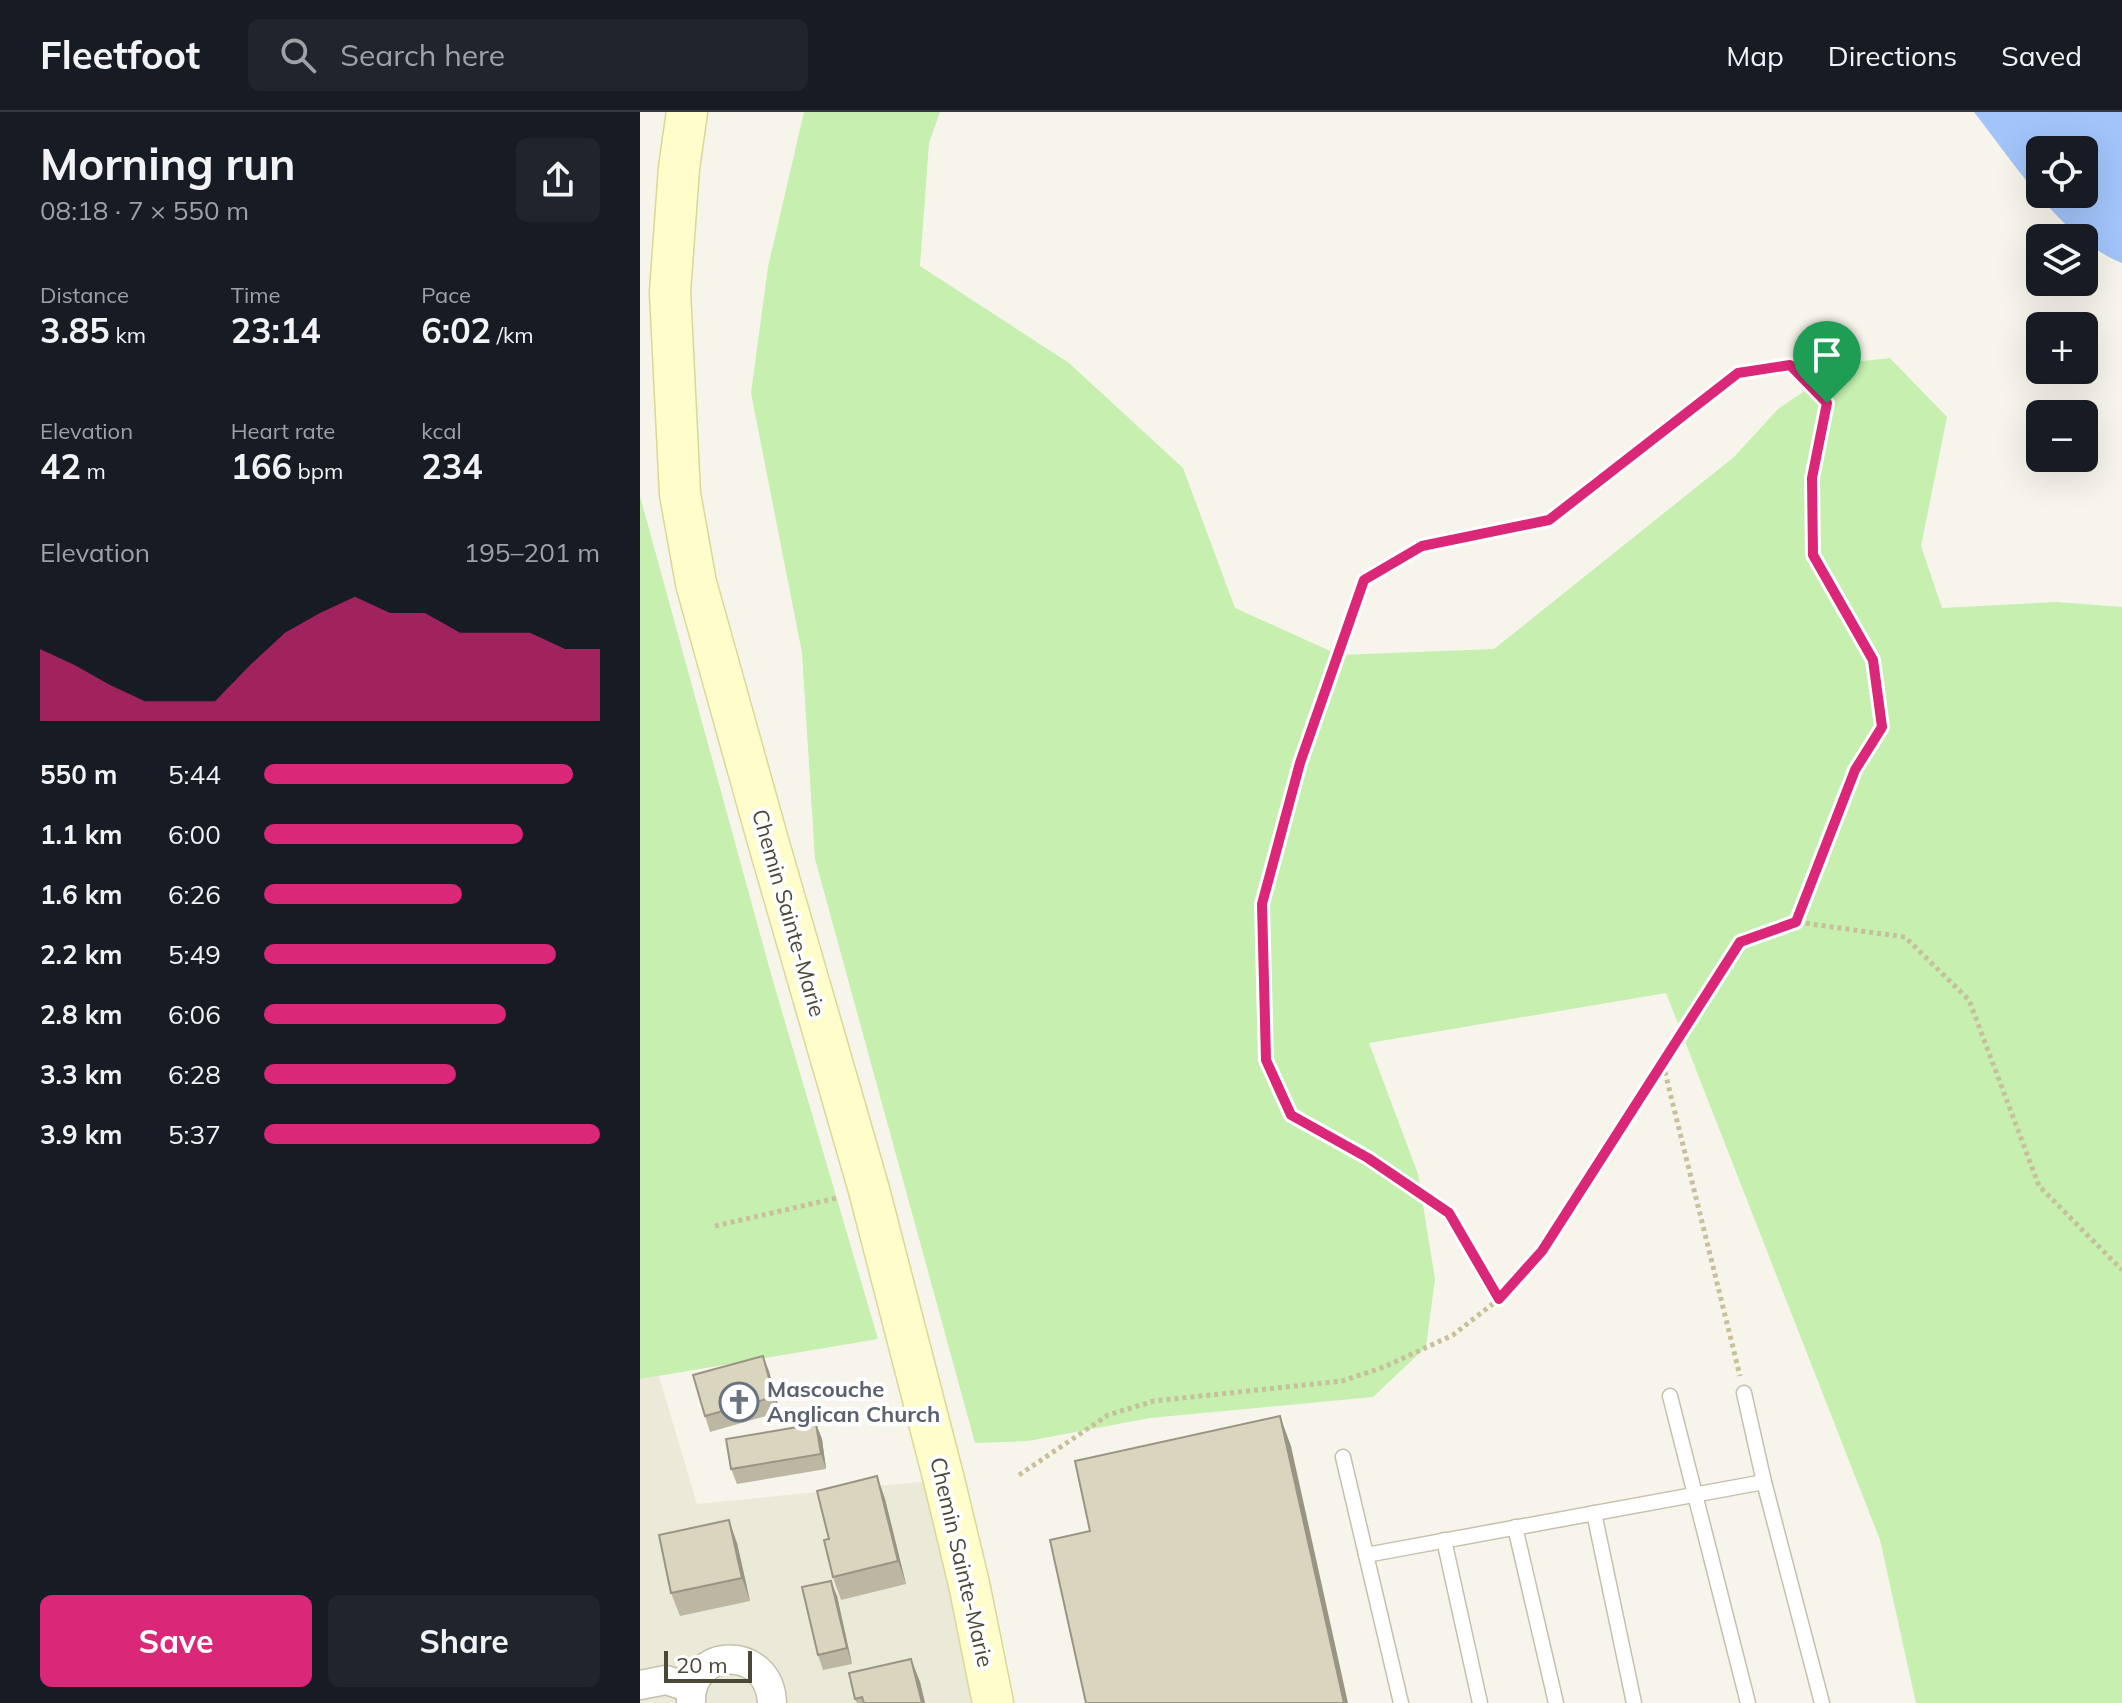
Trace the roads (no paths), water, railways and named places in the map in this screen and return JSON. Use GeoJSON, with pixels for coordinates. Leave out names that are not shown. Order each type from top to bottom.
{"type":"FeatureCollection","features":[{"type":"Feature","properties":{"kind":"street","name":"Chemin Sainte-Marie"},"geometry":{"type":"LineString","coordinates":[[687,112],[679,168],[670,292],[680,494],[696,583],[869,1190],[944,1480],[993,1703]]}},
{"type":"Feature","properties":{"kind":"street"},"geometry":{"type":"LineString","coordinates":[[640,1685],[666,1680],[691,1696],[697,1676],[707,1667],[733,1659],[747,1662],[767,1680],[772,1703]]}},
{"type":"Feature","properties":{"kind":"lane"},"geometry":{"type":"LineString","coordinates":[[1744,1393],[1822,1703]]}},
{"type":"Feature","properties":{"kind":"lane"},"geometry":{"type":"LineString","coordinates":[[1670,1396],[1748,1703]]}},
{"type":"Feature","properties":{"kind":"lane"},"geometry":{"type":"LineString","coordinates":[[1343,1457],[1401,1703]]}},
{"type":"Feature","properties":{"kind":"lane"},"geometry":{"type":"LineString","coordinates":[[1366,1555],[1764,1482]]}},
{"type":"Feature","properties":{"kind":"lane"},"geometry":{"type":"LineString","coordinates":[[1594,1513],[1634,1703]]}},
{"type":"Feature","properties":{"kind":"lane"},"geometry":{"type":"LineString","coordinates":[[1515,1527],[1556,1703]]}},
{"type":"Feature","properties":{"kind":"lane"},"geometry":{"type":"LineString","coordinates":[[1444,1540],[1480,1703]]}},
{"type":"Feature","properties":{"kind":"water"},"geometry":{"type":"Polygon","coordinates":[[[1974,112],[2122,112],[2122,263],[2098,250],[2098,224],[2066,224],[2050,208],[2098,208],[2098,136],[2026,136],[2026,180],[1974,112]]]}},
{"type":"Feature","properties":{"kind":"place","name":"Mascouche Anglican Church"},"geometry":{"type":"Point","coordinates":[739,1402]}}]}
